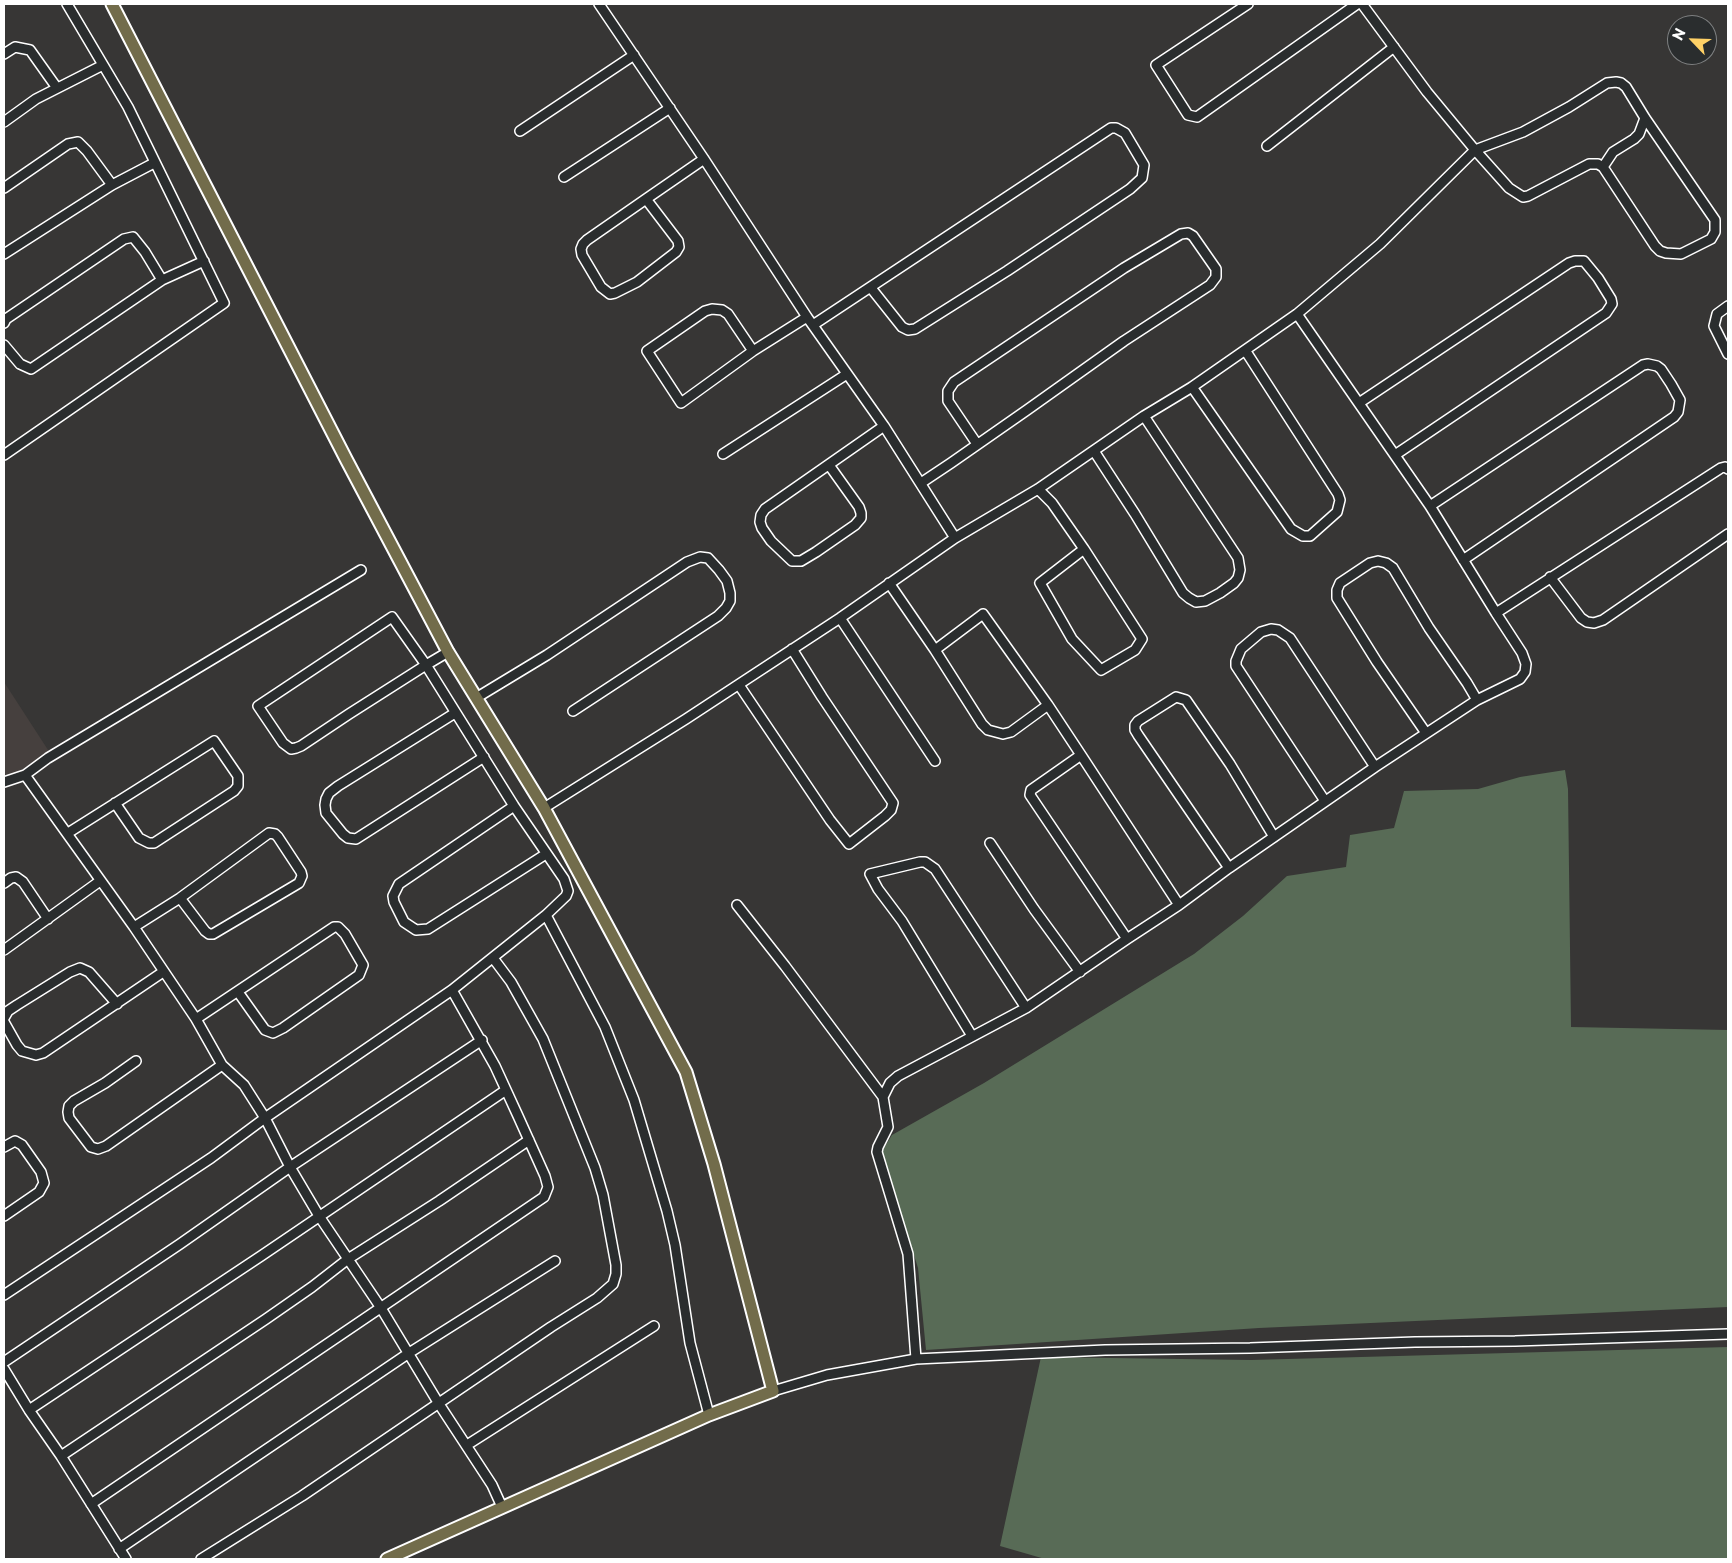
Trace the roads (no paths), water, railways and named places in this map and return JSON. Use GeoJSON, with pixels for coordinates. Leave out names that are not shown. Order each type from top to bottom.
{"type":"FeatureCollection","features":[{"type":"Feature","properties":{"kind":"main road"},"geometry":{"type":"LineString","coordinates":[[112,4],[346,459],[448,652],[544,808],[686,1072],[714,1164],[773,1391],[710,1415],[388,1559]]}},
{"type":"Feature","properties":{"kind":"street"},"geometry":{"type":"LineString","coordinates":[[4,455],[224,303],[128,107],[67,4]]}},
{"type":"Feature","properties":{"kind":"street"},"geometry":{"type":"LineString","coordinates":[[598,4],[704,158],[810,321],[884,426],[955,538]]}},
{"type":"Feature","properties":{"kind":"street"},"geometry":{"type":"LineString","coordinates":[[1248,4],[1156,65],[1188,115],[1197,117],[1357,4]]}},
{"type":"Feature","properties":{"kind":"street"},"geometry":{"type":"LineString","coordinates":[[544,808],[739,685],[955,538],[1038,489],[1144,416],[1192,387],[1297,314],[1380,244],[1475,150],[1523,132],[1611,82],[1622,83],[1626,87],[1715,220],[1715,232],[1711,239],[1681,254],[1666,254],[1660,251],[1603,167],[1598,164],[1589,164],[1528,196],[1523,197],[1509,188],[1475,150],[1427,92],[1362,4]]}},
{"type":"Feature","properties":{"kind":"street"},"geometry":{"type":"LineString","coordinates":[[4,54],[15,47],[30,50],[57,88]]}},
{"type":"Feature","properties":{"kind":"street"},"geometry":{"type":"LineString","coordinates":[[1266,146],[1394,47]]}},
{"type":"Feature","properties":{"kind":"street"},"geometry":{"type":"LineString","coordinates":[[520,131],[634,56]]}},
{"type":"Feature","properties":{"kind":"street"},"geometry":{"type":"LineString","coordinates":[[4,122],[36,99],[103,65]]}},
{"type":"Feature","properties":{"kind":"street"},"geometry":{"type":"LineString","coordinates":[[564,177],[670,108]]}},
{"type":"Feature","properties":{"kind":"street"},"geometry":{"type":"LineString","coordinates":[[1603,167],[1613,152],[1639,134],[1645,118]]}},
{"type":"Feature","properties":{"kind":"street"},"geometry":{"type":"LineString","coordinates":[[753,351],[728,314],[722,310],[712,309],[647,351],[681,403],[753,351],[870,288],[1111,128],[1126,132],[1144,165],[1142,178],[1123,194],[915,329],[908,330],[902,327],[870,288]]}},
{"type":"Feature","properties":{"kind":"street"},"geometry":{"type":"LineString","coordinates":[[4,188],[68,144],[78,142],[112,185]]}},
{"type":"Feature","properties":{"kind":"street"},"geometry":{"type":"LineString","coordinates":[[646,199],[678,241],[679,247],[676,252],[637,282],[610,294],[601,287],[582,255],[581,249],[587,240],[704,158]]}},
{"type":"Feature","properties":{"kind":"street"},"geometry":{"type":"LineString","coordinates":[[4,254],[112,185],[154,163]]}},
{"type":"Feature","properties":{"kind":"street"},"geometry":{"type":"LineString","coordinates":[[921,483],[977,444],[1124,341],[1210,285],[1216,277],[1216,270],[1193,236],[1188,233],[1181,234],[1132,263],[954,382],[948,391],[948,401],[977,444]]}},
{"type":"Feature","properties":{"kind":"street"},"geometry":{"type":"LineString","coordinates":[[4,323],[6,319],[124,239],[133,237],[145,252],[162,280]]}},
{"type":"Feature","properties":{"kind":"street"},"geometry":{"type":"LineString","coordinates":[[4,344],[20,364],[31,369],[162,280],[204,261]]}},
{"type":"Feature","properties":{"kind":"street"},"geometry":{"type":"LineString","coordinates":[[1360,403],[1570,263],[1584,261],[1598,278],[1611,299],[1612,304],[1606,313],[1395,455]]}},
{"type":"Feature","properties":{"kind":"street"},"geometry":{"type":"LineString","coordinates":[[1728,306],[1717,314],[1714,326],[1728,354]]}},
{"type":"Feature","properties":{"kind":"street"},"geometry":{"type":"LineString","coordinates":[[883,1098],[887,1087],[898,1076],[1026,1008],[1179,905],[1375,767],[1477,700],[1520,679],[1525,672],[1526,664],[1522,653],[1430,506],[1297,314]]}},
{"type":"Feature","properties":{"kind":"street"},"geometry":{"type":"LineString","coordinates":[[1192,387],[1291,529],[1303,536],[1310,536],[1337,512],[1340,500],[1338,494],[1245,350]]}},
{"type":"Feature","properties":{"kind":"street"},"geometry":{"type":"LineString","coordinates":[[1430,506],[1643,365],[1657,366],[1671,384],[1680,400],[1678,412],[1674,417],[1463,560]]}},
{"type":"Feature","properties":{"kind":"street"},"geometry":{"type":"LineString","coordinates":[[723,454],[847,374]]}},
{"type":"Feature","properties":{"kind":"street"},"geometry":{"type":"LineString","coordinates":[[1094,451],[1183,593],[1196,602],[1205,601],[1220,593],[1238,578],[1240,570],[1238,558],[1144,416]]}},
{"type":"Feature","properties":{"kind":"street"},"geometry":{"type":"LineString","coordinates":[[829,465],[859,507],[861,518],[855,525],[808,557],[801,561],[792,561],[771,541],[762,528],[760,522],[761,515],[765,509],[884,426]]}},
{"type":"Feature","properties":{"kind":"street"},"geometry":{"type":"LineString","coordinates":[[1496,613],[1720,468],[1725,467],[1728,469]]}},
{"type":"Feature","properties":{"kind":"street"},"geometry":{"type":"LineString","coordinates":[[1038,489],[1052,503],[1084,549],[1142,639],[1135,650],[1101,670],[1072,639],[1040,583],[1084,549]]}},
{"type":"Feature","properties":{"kind":"street"},"geometry":{"type":"LineString","coordinates":[[1550,578],[1581,618],[1587,622],[1594,623],[1602,620],[1728,534]]}},
{"type":"Feature","properties":{"kind":"street"},"geometry":{"type":"LineString","coordinates":[[476,698],[547,655],[687,562],[700,557],[708,558],[727,581],[730,601],[726,608],[718,616],[678,643],[573,711]]}},
{"type":"Feature","properties":{"kind":"street"},"geometry":{"type":"LineString","coordinates":[[1426,733],[1336,598],[1340,583],[1370,563],[1378,561],[1386,563],[1393,568],[1429,628],[1477,700]]}},
{"type":"Feature","properties":{"kind":"street"},"geometry":{"type":"LineString","coordinates":[[4,782],[26,775],[48,758],[361,570]]}},
{"type":"Feature","properties":{"kind":"street"},"geometry":{"type":"LineString","coordinates":[[889,583],[935,650],[982,724],[988,730],[1003,734],[1011,732],[1048,705]]}},
{"type":"Feature","properties":{"kind":"street"},"geometry":{"type":"LineString","coordinates":[[935,650],[983,614],[1048,705],[1179,905]]}},
{"type":"Feature","properties":{"kind":"street"},"geometry":{"type":"LineString","coordinates":[[4,1295],[172,1184],[452,990],[562,902],[568,891],[564,879],[514,806],[426,666],[392,617],[258,706],[283,743],[291,749],[296,748],[426,666],[448,652]]}},
{"type":"Feature","properties":{"kind":"street"},"geometry":{"type":"LineString","coordinates":[[840,618],[935,761]]}},
{"type":"Feature","properties":{"kind":"street"},"geometry":{"type":"LineString","coordinates":[[1325,801],[1236,666],[1241,649],[1261,632],[1271,629],[1278,630],[1290,638],[1375,767]]}},
{"type":"Feature","properties":{"kind":"street"},"geometry":{"type":"LineString","coordinates":[[739,685],[830,820],[849,844],[885,816],[891,810],[893,803],[792,649]]}},
{"type":"Feature","properties":{"kind":"street"},"geometry":{"type":"LineString","coordinates":[[1229,868],[1138,735],[1135,730],[1135,725],[1138,721],[1176,697],[1186,700],[1230,764],[1274,837]]}},
{"type":"Feature","properties":{"kind":"street"},"geometry":{"type":"LineString","coordinates":[[455,713],[338,786],[326,799],[326,813],[343,834],[348,838],[356,839],[484,757]]}},
{"type":"Feature","properties":{"kind":"street"},"geometry":{"type":"LineString","coordinates":[[68,833],[115,803],[214,741],[238,776],[238,786],[234,791],[154,843],[149,843],[139,838],[115,803]]}},
{"type":"Feature","properties":{"kind":"street"},"geometry":{"type":"LineString","coordinates":[[1081,755],[1031,790],[1030,795],[1127,939]]}},
{"type":"Feature","properties":{"kind":"street"},"geometry":{"type":"LineString","coordinates":[[26,775],[134,927],[196,1019],[222,1065],[244,1085],[265,1118],[290,1167],[319,1216],[381,1308],[438,1404],[467,1445],[492,1485],[502,1508]]}},
{"type":"Feature","properties":{"kind":"street"},"geometry":{"type":"LineString","coordinates":[[514,806],[398,884],[393,896],[404,922],[416,930],[428,929],[546,854]]}},
{"type":"Feature","properties":{"kind":"street"},"geometry":{"type":"LineString","coordinates":[[134,927],[180,898],[269,833],[275,834],[278,837],[302,876],[299,883],[213,934],[208,934],[205,931],[180,898]]}},
{"type":"Feature","properties":{"kind":"street"},"geometry":{"type":"LineString","coordinates":[[990,844],[1080,972]]}},
{"type":"Feature","properties":{"kind":"street"},"geometry":{"type":"LineString","coordinates":[[972,1036],[902,921],[878,889],[870,874],[920,862],[925,862],[936,868],[1026,1008]]}},
{"type":"Feature","properties":{"kind":"street"},"geometry":{"type":"LineString","coordinates":[[4,883],[16,877],[23,882],[48,918]]}},
{"type":"Feature","properties":{"kind":"street"},"geometry":{"type":"LineString","coordinates":[[4,950],[100,881]]}},
{"type":"Feature","properties":{"kind":"street"},"geometry":{"type":"LineString","coordinates":[[737,905],[883,1098],[888,1127],[877,1152],[908,1254],[916,1359]]}},
{"type":"Feature","properties":{"kind":"street"},"geometry":{"type":"LineString","coordinates":[[546,915],[605,1027],[634,1100],[668,1211],[690,1343],[710,1415]]}},
{"type":"Feature","properties":{"kind":"street"},"geometry":{"type":"LineString","coordinates":[[196,1019],[334,927],[338,927],[345,934],[363,965],[359,975],[273,1033],[265,1030],[238,992]]}},
{"type":"Feature","properties":{"kind":"street"},"geometry":{"type":"LineString","coordinates":[[201,1559],[302,1496],[551,1327],[597,1298],[612,1284],[616,1274],[616,1265],[603,1194],[587,1146],[544,1039],[511,982],[493,958]]}},
{"type":"Feature","properties":{"kind":"street"},"geometry":{"type":"LineString","coordinates":[[4,1018],[8,1010],[16,1004],[80,968],[89,972],[117,1004]]}},
{"type":"Feature","properties":{"kind":"street"},"geometry":{"type":"LineString","coordinates":[[4,1022],[22,1051],[36,1055],[44,1053],[163,972]]}},
{"type":"Feature","properties":{"kind":"street"},"geometry":{"type":"LineString","coordinates":[[91,1504],[544,1197],[548,1187],[529,1140],[482,1040],[452,990]]}},
{"type":"Feature","properties":{"kind":"street"},"geometry":{"type":"LineString","coordinates":[[4,1362],[290,1167],[482,1040]]}},
{"type":"Feature","properties":{"kind":"street"},"geometry":{"type":"LineString","coordinates":[[136,1061],[105,1083],[74,1101],[70,1106],[69,1118],[91,1147],[98,1149],[106,1146],[222,1065]]}},
{"type":"Feature","properties":{"kind":"street"},"geometry":{"type":"LineString","coordinates":[[29,1410],[506,1090]]}},
{"type":"Feature","properties":{"kind":"street"},"geometry":{"type":"LineString","coordinates":[[61,1456],[266,1319],[348,1259],[439,1201],[529,1140]]}},
{"type":"Feature","properties":{"kind":"street"},"geometry":{"type":"LineString","coordinates":[[4,1147],[15,1141],[22,1144],[41,1172],[44,1183],[39,1192],[4,1216]]}},
{"type":"Feature","properties":{"kind":"street"},"geometry":{"type":"LineString","coordinates":[[119,1549],[409,1353],[555,1261]]}},
{"type":"Feature","properties":{"kind":"street"},"geometry":{"type":"LineString","coordinates":[[467,1445],[654,1326]]}},
{"type":"Feature","properties":{"kind":"street"},"geometry":{"type":"LineString","coordinates":[[773,1391],[827,1375],[916,1359],[1105,1350],[1250,1348],[1728,1334]]}},
{"type":"Feature","properties":{"kind":"street"},"geometry":{"type":"LineString","coordinates":[[4,1369],[126,1559]]}}]}
